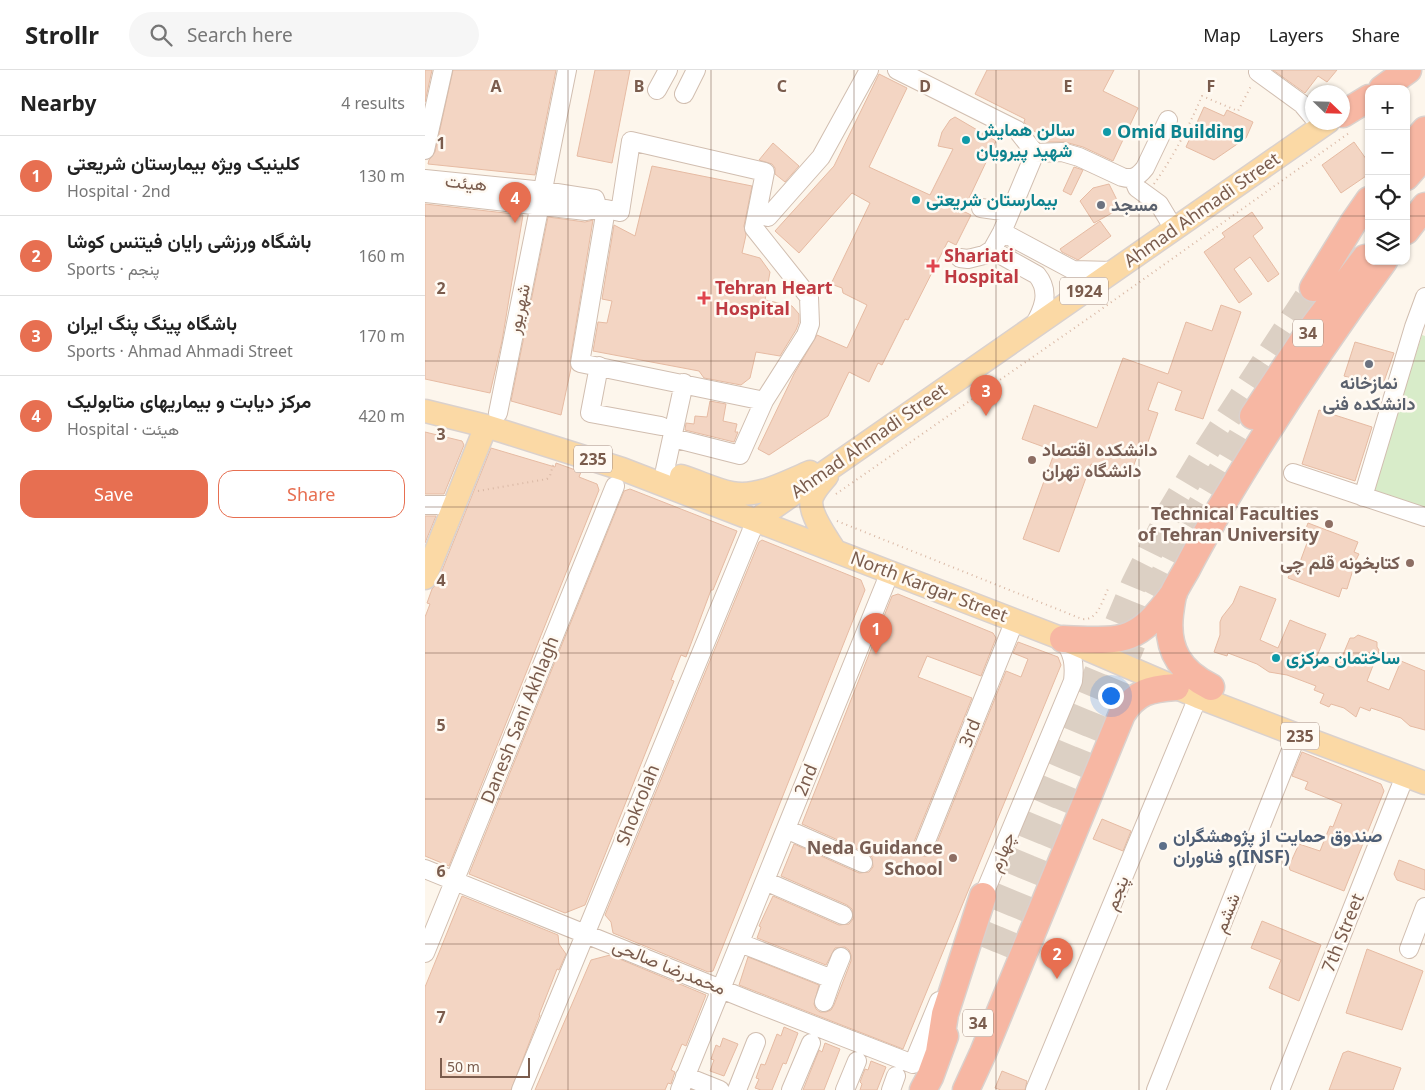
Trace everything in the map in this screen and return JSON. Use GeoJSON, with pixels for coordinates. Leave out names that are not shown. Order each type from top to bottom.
{"type":"FeatureCollection","features":[{"type":"Feature","properties":{"kind":"highway"},"geometry":{"type":"LineString","coordinates":[[1387,85],[1408,70]]}},
{"type":"Feature","properties":{"kind":"highway"},"geometry":{"type":"LineString","coordinates":[[1350,120],[1365,103]]}},
{"type":"Feature","properties":{"kind":"highway"},"geometry":{"type":"LineString","coordinates":[[1410,147],[1425,130]]}},
{"type":"Feature","properties":{"kind":"highway"},"geometry":{"type":"LineString","coordinates":[[1408,175],[1425,156]]}},
{"type":"Feature","properties":{"kind":"highway"},"geometry":{"type":"LineString","coordinates":[[1410,208],[1425,193]]}},
{"type":"Feature","properties":{"kind":"highway"},"geometry":{"type":"LineString","coordinates":[[1365,206],[1313,288],[1365,225]]}},
{"type":"Feature","properties":{"kind":"highway"},"geometry":{"type":"LineString","coordinates":[[1410,226],[1425,206]]}},
{"type":"Feature","properties":{"kind":"highway","name":"34"},"geometry":{"type":"LineString","coordinates":[[1253,416],[1306,336],[1365,259]]}},
{"type":"Feature","properties":{"kind":"highway"},"geometry":{"type":"LineString","coordinates":[[1063,639],[1118,639],[1131,636],[1148,625],[1174,593],[1243,469],[1314,359],[1381,265]]}},
{"type":"Feature","properties":{"kind":"highway"},"geometry":{"type":"LineString","coordinates":[[966,1090],[983,1053],[1121,714],[1131,701],[1140,694],[1153,689],[1195,690],[1197,680],[1180,664],[1172,647],[1169,632],[1174,593]]}},
{"type":"Feature","properties":{"kind":"highway"},"geometry":{"type":"LineString","coordinates":[[939,1052],[945,1014],[983,896]]}},
{"type":"Feature","properties":{"kind":"highway","name":"34"},"geometry":{"type":"LineString","coordinates":[[993,952],[928,1082],[939,1052],[993,952]]}},
{"type":"Feature","properties":{"kind":"main road"},"geometry":{"type":"LineString","coordinates":[[1350,104],[1389,70]]}},
{"type":"Feature","properties":{"kind":"main road","name":"Ahmad Ahmadi Street"},"geometry":{"type":"LineString","coordinates":[[756,520],[1174,229],[1308,130]]}},
{"type":"Feature","properties":{"kind":"main road","name":"North Kargar Street"},"geometry":{"type":"LineString","coordinates":[[425,397],[492,419],[665,470],[731,493],[760,491],[841,460]]}},
{"type":"Feature","properties":{"kind":"main road","name":"North Kargar Street"},"geometry":{"type":"LineString","coordinates":[[425,411],[492,419],[558,447],[756,520],[1195,690],[1409,764],[1418,776]]}},
{"type":"Feature","properties":{"kind":"main road"},"geometry":{"type":"LineString","coordinates":[[425,578],[492,419]]}},
{"type":"Feature","properties":{"kind":"main road"},"geometry":{"type":"LineString","coordinates":[[835,551],[814,514],[811,500],[819,486],[841,460]]}},
{"type":"Feature","properties":{"kind":"main road","name":"North Kargar Street"},"geometry":{"type":"LineString","coordinates":[[1195,690],[1297,736],[1418,776]]}},
{"type":"Feature","properties":{"kind":"street"},"geometry":{"type":"LineString","coordinates":[[425,150],[443,70]]}},
{"type":"Feature","properties":{"kind":"street","name":"شهریور"},"geometry":{"type":"LineString","coordinates":[[492,419],[542,198],[567,70]]}},
{"type":"Feature","properties":{"kind":"street"},"geometry":{"type":"LineString","coordinates":[[657,90],[668,70]]}},
{"type":"Feature","properties":{"kind":"street"},"geometry":{"type":"LineString","coordinates":[[684,94],[697,70]]}},
{"type":"Feature","properties":{"kind":"street"},"geometry":{"type":"LineString","coordinates":[[768,217],[821,158],[869,70]]}},
{"type":"Feature","properties":{"kind":"street"},"geometry":{"type":"LineString","coordinates":[[897,70],[1017,130],[1035,153]]}},
{"type":"Feature","properties":{"kind":"street"},"geometry":{"type":"LineString","coordinates":[[1258,72],[1305,106]]}},
{"type":"Feature","properties":{"kind":"street"},"geometry":{"type":"LineString","coordinates":[[1035,153],[1062,152],[1079,157],[1122,177],[1133,178],[1140,175],[1145,168],[1169,120]]}},
{"type":"Feature","properties":{"kind":"street"},"geometry":{"type":"LineString","coordinates":[[599,366],[590,413],[667,432],[740,455],[764,401],[806,335],[809,324],[809,297],[755,228],[765,172],[631,141],[620,212],[607,209],[579,362],[599,366],[684,383],[764,401]]}},
{"type":"Feature","properties":{"kind":"street"},"geometry":{"type":"LineString","coordinates":[[960,258],[967,259],[984,255],[992,250],[1002,232],[1035,153]]}},
{"type":"Feature","properties":{"kind":"street","name":"هیئت"},"geometry":{"type":"LineString","coordinates":[[425,178],[542,198]]}},
{"type":"Feature","properties":{"kind":"street"},"geometry":{"type":"LineString","coordinates":[[1133,178],[1137,188],[1159,204],[1174,229]]}},
{"type":"Feature","properties":{"kind":"street","name":"هیئت"},"geometry":{"type":"LineString","coordinates":[[425,193],[542,198]]}},
{"type":"Feature","properties":{"kind":"street"},"geometry":{"type":"LineString","coordinates":[[981,208],[1009,212]]}},
{"type":"Feature","properties":{"kind":"street"},"geometry":{"type":"LineString","coordinates":[[1002,232],[1073,270],[1114,271]]}},
{"type":"Feature","properties":{"kind":"street"},"geometry":{"type":"LineString","coordinates":[[992,250],[1041,279],[1045,294],[1042,311],[1033,327]]}},
{"type":"Feature","properties":{"kind":"street"},"geometry":{"type":"LineString","coordinates":[[1363,497],[1420,329],[1425,297]]}},
{"type":"Feature","properties":{"kind":"street"},"geometry":{"type":"LineString","coordinates":[[665,470],[667,432],[684,383]]}},
{"type":"Feature","properties":{"kind":"street"},"geometry":{"type":"LineString","coordinates":[[1293,473],[1425,517]]}},
{"type":"Feature","properties":{"kind":"street","name":"Danesh Sani Akhlagh"},"geometry":{"type":"LineString","coordinates":[[425,953],[615,486]]}},
{"type":"Feature","properties":{"kind":"street"},"geometry":{"type":"LineString","coordinates":[[425,505],[457,500]]}},
{"type":"Feature","properties":{"kind":"street","name":"Shokrolah"},"geometry":{"type":"LineString","coordinates":[[521,1090],[756,520]]}},
{"type":"Feature","properties":{"kind":"street","name":"2nd"},"geometry":{"type":"LineString","coordinates":[[683,1083],[890,572]]}},
{"type":"Feature","properties":{"kind":"street","name":"3rd"},"geometry":{"type":"LineString","coordinates":[[924,846],[1015,620]]}},
{"type":"Feature","properties":{"kind":"street","name":"چهارم"},"geometry":{"type":"LineString","coordinates":[[928,1082],[983,896],[1073,681],[1075,670],[1073,659],[1063,639]]}},
{"type":"Feature","properties":{"kind":"street","name":"پنجم"},"geometry":{"type":"LineString","coordinates":[[1035,1090],[1195,690]]}},
{"type":"Feature","properties":{"kind":"street","name":"ششم"},"geometry":{"type":"LineString","coordinates":[[1156,1090],[1297,736]]}},
{"type":"Feature","properties":{"kind":"street","name":"7th Street"},"geometry":{"type":"LineString","coordinates":[[1280,1090],[1418,776]]}},
{"type":"Feature","properties":{"kind":"street"},"geometry":{"type":"LineString","coordinates":[[786,829],[863,863]]}},
{"type":"Feature","properties":{"kind":"street","name":"محمدرضا صالحی"},"geometry":{"type":"LineString","coordinates":[[425,868],[722,988],[928,1082]]}},
{"type":"Feature","properties":{"kind":"street"},"geometry":{"type":"LineString","coordinates":[[765,881],[843,915]]}},
{"type":"Feature","properties":{"kind":"street"},"geometry":{"type":"LineString","coordinates":[[1409,949],[1425,906]]}},
{"type":"Feature","properties":{"kind":"street"},"geometry":{"type":"LineString","coordinates":[[740,943],[833,979]]}},
{"type":"Feature","properties":{"kind":"street"},"geometry":{"type":"LineString","coordinates":[[824,1002],[841,958]]}},
{"type":"Feature","properties":{"kind":"street"},"geometry":{"type":"LineString","coordinates":[[737,1090],[757,1042]]}},
{"type":"Feature","properties":{"kind":"street"},"geometry":{"type":"LineString","coordinates":[[791,1090],[811,1043]]}},
{"type":"Feature","properties":{"kind":"street"},"geometry":{"type":"LineString","coordinates":[[845,1090],[857,1061]]}},
{"type":"Feature","properties":{"kind":"street"},"geometry":{"type":"LineString","coordinates":[[683,1083],[720,1090]]}},
{"type":"Feature","properties":{"kind":"path"},"geometry":{"type":"LineString","coordinates":[[1147,194],[1166,167],[1202,96],[1238,111],[1258,72]]}},
{"type":"Feature","properties":{"kind":"path"},"geometry":{"type":"LineString","coordinates":[[832,496],[1128,291],[1338,130]]}},
{"type":"Feature","properties":{"kind":"path"},"geometry":{"type":"LineString","coordinates":[[457,500],[547,479],[550,476],[558,447]]}},
{"type":"Feature","properties":{"kind":"path"},"geometry":{"type":"LineString","coordinates":[[834,520],[1082,619],[1088,620],[1093,617],[1108,589]]}},
{"type":"Feature","properties":{"kind":"green space"},"geometry":{"type":"Polygon","coordinates":[[[1422,335],[1425,336],[1425,512],[1370,495],[1422,335]]]}},
{"type":"Feature","properties":{"kind":"building"},"geometry":{"type":"Polygon","coordinates":[[[425,70],[432,70],[425,102],[425,70]]]}},
{"type":"Feature","properties":{"kind":"building"},"geometry":{"type":"Polygon","coordinates":[[[453,70],[556,70],[535,175],[428,164],[435,152],[453,70]]]}},
{"type":"Feature","properties":{"kind":"building"},"geometry":{"type":"Polygon","coordinates":[[[595,70],[630,70],[612,163],[577,156],[595,70]]]}},
{"type":"Feature","properties":{"kind":"building"},"geometry":{"type":"Polygon","coordinates":[[[987,70],[1114,70],[1103,91],[1138,108],[1113,161],[1083,147],[1065,142],[1042,142],[1036,132],[1030,129],[1024,122],[1025,119],[975,94],[987,70]]]}},
{"type":"Feature","properties":{"kind":"building"},"geometry":{"type":"Polygon","coordinates":[[[1273,70],[1337,70],[1327,82],[1318,76],[1311,85],[1305,85],[1305,93],[1273,70]]]}},
{"type":"Feature","properties":{"kind":"building","name":"بیمارستان شریعتی"},"geometry":{"type":"Polygon","coordinates":[[[879,74],[907,88],[869,167],[930,195],[953,149],[938,146],[942,132],[950,120],[955,117],[996,141],[963,211],[971,215],[956,245],[948,241],[908,320],[905,319],[882,365],[878,363],[869,382],[849,372],[828,416],[769,455],[758,449],[794,374],[817,335],[847,348],[867,305],[843,293],[842,288],[831,284],[870,203],[852,193],[799,253],[775,231],[834,166],[879,74]]]}},
{"type":"Feature","properties":{"kind":"building"},"geometry":{"type":"Polygon","coordinates":[[[1204,107],[1224,116],[1227,110],[1253,122],[1246,138],[1214,160],[1186,147],[1204,107]]]}},
{"type":"Feature","properties":{"kind":"building"},"geometry":{"type":"Polygon","coordinates":[[[1354,142],[1365,157],[1365,177],[1341,193],[1322,165],[1354,142]]]}},
{"type":"Feature","properties":{"kind":"building"},"geometry":{"type":"Polygon","coordinates":[[[773,143],[799,166],[785,182],[775,174],[775,168],[772,164],[759,160],[773,143]]]}},
{"type":"Feature","properties":{"kind":"building"},"geometry":{"type":"Polygon","coordinates":[[[652,166],[752,186],[744,226],[746,235],[742,253],[760,258],[770,272],[765,300],[792,306],[799,314],[799,322],[780,356],[756,352],[750,378],[741,385],[704,378],[699,371],[593,351],[598,322],[607,323],[612,301],[602,299],[614,225],[635,236],[652,166]]]}},
{"type":"Feature","properties":{"kind":"building"},"geometry":{"type":"Polygon","coordinates":[[[1074,167],[1083,170],[1071,195],[1063,191],[1074,167]]]}},
{"type":"Feature","properties":{"kind":"building","name":"مسجد"},"geometry":{"type":"Polygon","coordinates":[[[1109,184],[1121,208],[1094,223],[1080,201],[1093,188],[1109,184]]]}},
{"type":"Feature","properties":{"kind":"building"},"geometry":{"type":"Polygon","coordinates":[[[425,204],[523,215],[502,341],[490,393],[425,379],[425,204]]]}},
{"type":"Feature","properties":{"kind":"building"},"geometry":{"type":"Polygon","coordinates":[[[1252,212],[1263,228],[1253,236],[1279,274],[1268,282],[1250,257],[1234,269],[1252,294],[1239,303],[1204,252],[1225,237],[1222,233],[1252,212]]]}},
{"type":"Feature","properties":{"kind":"building"},"geometry":{"type":"Polygon","coordinates":[[[548,217],[585,222],[593,220],[570,361],[571,368],[561,415],[511,401],[548,217]]]}},
{"type":"Feature","properties":{"kind":"building"},"geometry":{"type":"Polygon","coordinates":[[[1100,221],[1111,236],[1078,260],[1062,252],[1060,249],[1100,221]]]}},
{"type":"Feature","properties":{"kind":"building"},"geometry":{"type":"Polygon","coordinates":[[[1221,305],[1241,312],[1203,419],[1175,410],[1182,391],[1158,382],[1148,410],[1158,413],[1147,445],[1142,443],[1129,478],[1091,464],[1059,552],[1023,539],[1055,451],[1022,439],[1034,405],[1097,428],[1123,358],[1168,374],[1186,322],[1212,331],[1221,305]]]}},
{"type":"Feature","properties":{"kind":"building","name":"نمازخانه دانشکده فنی"},"geometry":{"type":"Polygon","coordinates":[[[1355,342],[1394,353],[1382,387],[1344,376],[1355,342]]]}},
{"type":"Feature","properties":{"kind":"building"},"geometry":{"type":"Polygon","coordinates":[[[710,401],[726,404],[723,421],[737,424],[735,432],[738,432],[734,442],[685,430],[686,423],[694,424],[695,416],[707,417],[710,401]]]}},
{"type":"Feature","properties":{"kind":"building"},"geometry":{"type":"Polygon","coordinates":[[[1319,410],[1372,427],[1355,481],[1302,464],[1319,410]]]}},
{"type":"Feature","properties":{"kind":"building"},"geometry":{"type":"Polygon","coordinates":[[[425,432],[462,441],[464,445],[444,494],[425,494],[425,432]]]}},
{"type":"Feature","properties":{"kind":"building"},"geometry":{"type":"Polygon","coordinates":[[[491,448],[555,467],[556,463],[581,472],[579,477],[597,484],[599,490],[449,866],[425,856],[425,617],[430,604],[427,603],[432,589],[437,583],[491,448]]]}},
{"type":"Feature","properties":{"kind":"building"},"geometry":{"type":"Polygon","coordinates":[[[630,489],[737,531],[713,590],[711,590],[686,657],[681,655],[671,680],[674,681],[585,905],[565,913],[469,874],[624,491],[630,489]]]}},
{"type":"Feature","properties":{"kind":"building"},"geometry":{"type":"Polygon","coordinates":[[[425,516],[436,516],[425,543],[425,516]]]}},
{"type":"Feature","properties":{"kind":"building"},"geometry":{"type":"Polygon","coordinates":[[[1308,523],[1358,542],[1354,552],[1359,554],[1347,589],[1342,588],[1339,597],[1288,578],[1295,560],[1300,562],[1307,543],[1301,541],[1308,523]]]}},
{"type":"Feature","properties":{"kind":"building"},"geometry":{"type":"Polygon","coordinates":[[[762,540],[861,580],[865,590],[713,971],[708,972],[613,933],[611,922],[605,915],[759,542],[762,540]]]}},
{"type":"Feature","properties":{"kind":"building","name":"ساختمان مرکزی"},"geometry":{"type":"Polygon","coordinates":[[[1240,586],[1276,599],[1260,640],[1278,648],[1290,620],[1326,634],[1315,661],[1337,669],[1350,638],[1358,635],[1377,642],[1379,650],[1367,681],[1389,690],[1401,661],[1425,671],[1425,730],[1410,726],[1401,718],[1371,708],[1370,711],[1360,707],[1356,717],[1344,708],[1331,704],[1329,707],[1320,703],[1324,694],[1314,690],[1316,686],[1287,675],[1269,672],[1257,664],[1228,653],[1227,656],[1214,652],[1220,635],[1220,622],[1233,603],[1240,586]]]}},
{"type":"Feature","properties":{"kind":"building"},"geometry":{"type":"Polygon","coordinates":[[[898,594],[993,633],[996,638],[981,676],[927,656],[918,677],[972,698],[914,842],[914,848],[920,856],[931,854],[934,850],[1006,671],[1021,677],[1028,659],[1013,653],[1018,642],[1058,657],[1061,665],[903,1049],[739,985],[748,957],[819,985],[814,1004],[820,1012],[831,1010],[834,1005],[851,961],[849,950],[845,947],[835,948],[826,965],[757,938],[761,927],[759,926],[773,896],[839,925],[849,924],[853,919],[852,909],[847,905],[781,876],[794,844],[859,873],[869,872],[873,867],[872,857],[867,853],[802,824],[892,596],[898,594]]]}},
{"type":"Feature","properties":{"kind":"building"},"geometry":{"type":"Polygon","coordinates":[[[1302,752],[1381,784],[1384,791],[1344,891],[1290,870],[1289,866],[1299,844],[1320,851],[1330,826],[1333,827],[1342,804],[1305,789],[1308,782],[1292,776],[1302,752]]]}},
{"type":"Feature","properties":{"kind":"building"},"geometry":{"type":"Polygon","coordinates":[[[1102,819],[1131,831],[1123,851],[1093,839],[1102,819]]]}},
{"type":"Feature","properties":{"kind":"building"},"geometry":{"type":"Polygon","coordinates":[[[1399,860],[1425,870],[1425,890],[1397,880],[1394,874],[1399,860]]]}},
{"type":"Feature","properties":{"kind":"building"},"geometry":{"type":"Polygon","coordinates":[[[462,896],[558,935],[559,944],[566,954],[559,970],[557,969],[511,1090],[425,1090],[425,987],[462,896]]]}},
{"type":"Feature","properties":{"kind":"building"},"geometry":{"type":"Polygon","coordinates":[[[1262,921],[1321,945],[1299,1001],[1269,988],[1281,960],[1251,948],[1262,921]]]}},
{"type":"Feature","properties":{"kind":"building"},"geometry":{"type":"Polygon","coordinates":[[[1367,949],[1423,971],[1402,1030],[1346,1013],[1367,949]]]}},
{"type":"Feature","properties":{"kind":"building"},"geometry":{"type":"Polygon","coordinates":[[[610,955],[706,995],[686,1046],[682,1044],[671,1070],[675,1072],[671,1084],[668,1083],[665,1090],[535,1090],[591,960],[610,955]]]}},
{"type":"Feature","properties":{"kind":"building"},"geometry":{"type":"Polygon","coordinates":[[[784,1027],[798,1033],[786,1064],[783,1063],[772,1090],[755,1088],[759,1079],[756,1078],[761,1064],[765,1065],[777,1034],[781,1036],[784,1027]]]}},
{"type":"Feature","properties":{"kind":"building"},"geometry":{"type":"Polygon","coordinates":[[[723,1038],[738,1044],[724,1076],[710,1071],[714,1060],[711,1059],[716,1045],[720,1047],[723,1038]]]}},
{"type":"Feature","properties":{"kind":"building"},"geometry":{"type":"Polygon","coordinates":[[[825,1043],[840,1049],[824,1090],[803,1090],[819,1050],[822,1052],[825,1043]]]}},
{"type":"Feature","properties":{"kind":"building"},"geometry":{"type":"Polygon","coordinates":[[[1348,1051],[1401,1068],[1393,1090],[1329,1090],[1343,1053],[1348,1051]]]}},
{"type":"Feature","properties":{"kind":"building"},"geometry":{"type":"Polygon","coordinates":[[[871,1061],[886,1067],[877,1090],[860,1090],[862,1084],[860,1082],[865,1069],[868,1070],[871,1061]]]}},
{"type":"Feature","properties":{"kind":"building"},"geometry":{"type":"Polygon","coordinates":[[[1002,1071],[1027,1081],[1025,1090],[1001,1090],[995,1088],[1002,1071]]]}},
{"type":"Feature","properties":{"kind":"tunnel"},"geometry":{"type":"LineString","coordinates":[[982,947],[1134,584],[1171,510],[1207,450],[1313,288]]}},
{"type":"Feature","properties":{"kind":"tunnel"},"geometry":{"type":"LineString","coordinates":[[1004,956],[1151,599],[1186,530],[1253,416]]}},
{"type":"Feature","properties":{"kind":"place","name":"Omid Building"},"geometry":{"type":"Point","coordinates":[1107,132]}},
{"type":"Feature","properties":{"kind":"place","name":"سالن همایش شهید پیرویان"},"geometry":{"type":"Point","coordinates":[966,140]}},
{"type":"Feature","properties":{"kind":"place","name":"بیمارستان شریعتی"},"geometry":{"type":"Point","coordinates":[916,200]}},
{"type":"Feature","properties":{"kind":"place","name":"مسجد"},"geometry":{"type":"Point","coordinates":[1101,205]}},
{"type":"Feature","properties":{"kind":"place","name":"مرکز دیابت و بیماریهای متابولیک"},"geometry":{"type":"Point","coordinates":[515,223]}},
{"type":"Feature","properties":{"kind":"place","name":"Shariati Hospital"},"geometry":{"type":"Point","coordinates":[933,266]}},
{"type":"Feature","properties":{"kind":"place","name":"Tehran Heart Hospital"},"geometry":{"type":"Point","coordinates":[704,298]}},
{"type":"Feature","properties":{"kind":"place","name":"نمازخانه دانشکده فنی"},"geometry":{"type":"Point","coordinates":[1369,364]}},
{"type":"Feature","properties":{"kind":"place","name":"باشگاه پینگ پنگ ایران"},"geometry":{"type":"Point","coordinates":[986,416]}},
{"type":"Feature","properties":{"kind":"place","name":"دانشکده اقتصاد دانشگاه تهران"},"geometry":{"type":"Point","coordinates":[1032,460]}},
{"type":"Feature","properties":{"kind":"place","name":"Technical Faculties of Tehran University"},"geometry":{"type":"Point","coordinates":[1329,524]}},
{"type":"Feature","properties":{"kind":"place","name":"کتابخونه قلم چی"},"geometry":{"type":"Point","coordinates":[1410,563]}},
{"type":"Feature","properties":{"kind":"place","name":"کلینیک ویژه بیمارستان شریعتی"},"geometry":{"type":"Point","coordinates":[876,654]}},
{"type":"Feature","properties":{"kind":"place","name":"ساختمان مرکزی"},"geometry":{"type":"Point","coordinates":[1276,658]}},
{"type":"Feature","properties":{"kind":"place","name":"صندوق حمایت از پژوهشگران و فناوران(INSF)"},"geometry":{"type":"Point","coordinates":[1163,846]}},
{"type":"Feature","properties":{"kind":"place","name":"Neda Guidance School"},"geometry":{"type":"Point","coordinates":[953,858]}},
{"type":"Feature","properties":{"kind":"place","name":"باشگاه ورزشی رایان فیتنس کوشا"},"geometry":{"type":"Point","coordinates":[1057,979]}}]}
